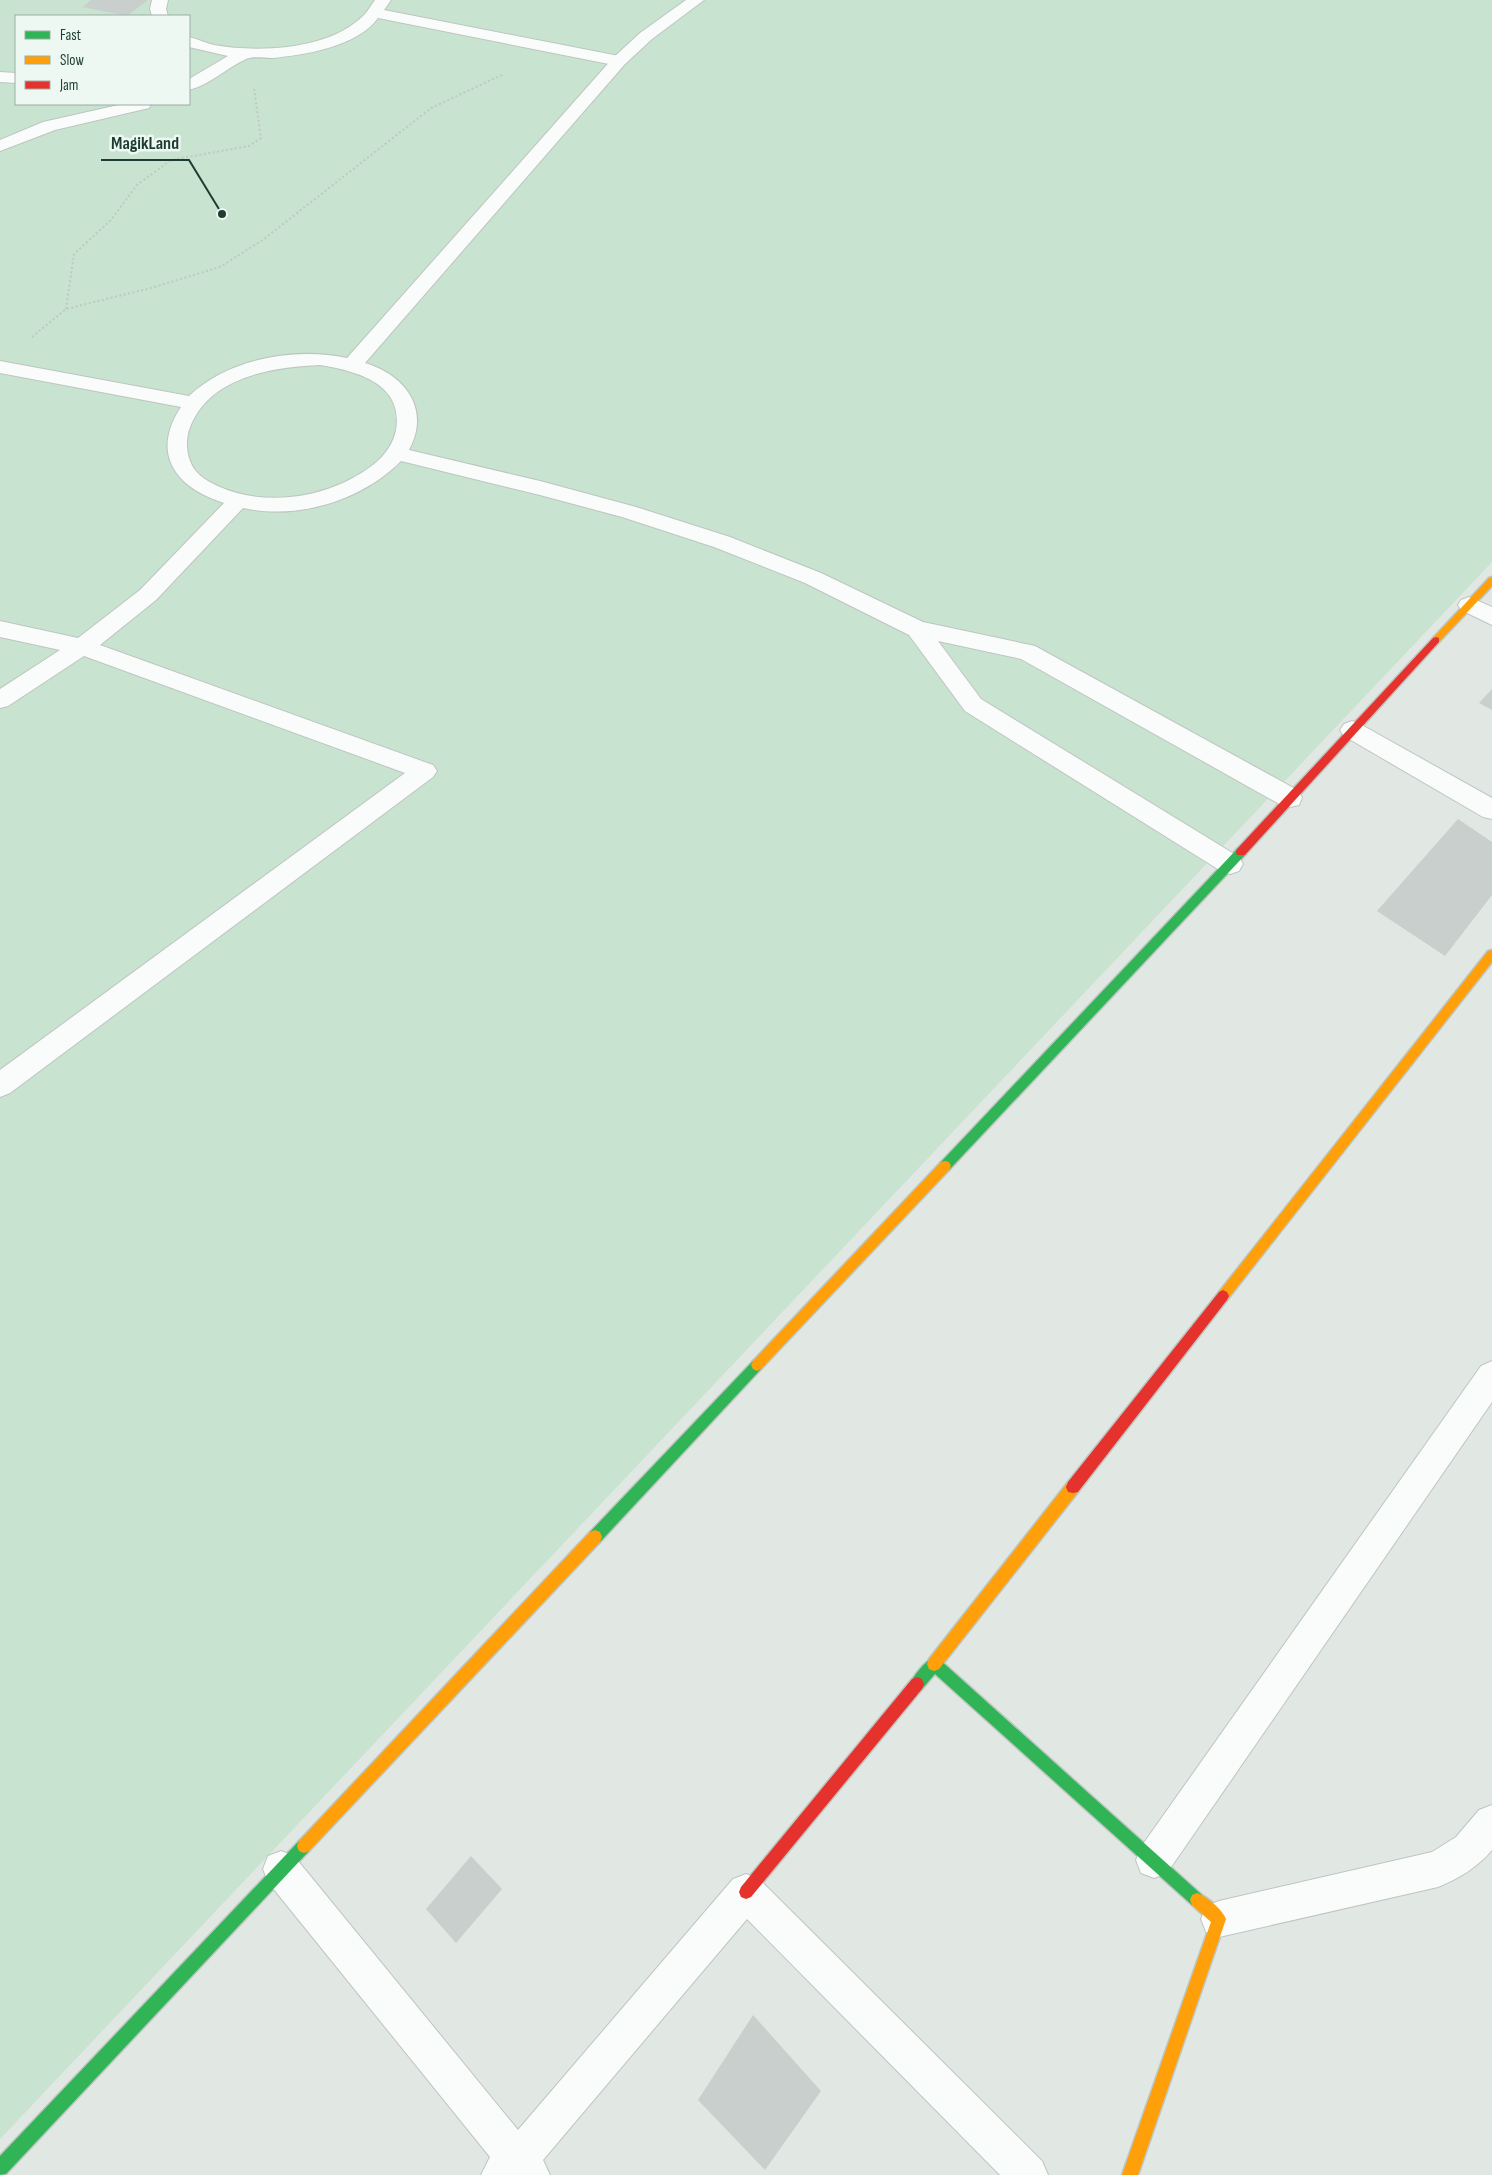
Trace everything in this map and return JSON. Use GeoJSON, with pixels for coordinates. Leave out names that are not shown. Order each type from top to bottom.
{"type":"FeatureCollection","features":[{"type":"Feature","properties":{"kind":"street"},"geometry":{"type":"LineString","coordinates":[[160,0],[158,9],[160,15]]}},
{"type":"Feature","properties":{"kind":"street"},"geometry":{"type":"LineString","coordinates":[[353,364],[619,61],[646,36],[696,0]]}},
{"type":"Feature","properties":{"kind":"street"},"geometry":{"type":"LineString","coordinates":[[192,46],[242,54],[290,51],[314,46],[354,30],[379,6],[556,49],[619,61]]}},
{"type":"Feature","properties":{"kind":"street"},"geometry":{"type":"LineString","coordinates":[[194,82],[242,54]]}},
{"type":"Feature","properties":{"kind":"street"},"geometry":{"type":"LineString","coordinates":[[0,77],[15,78]]}},
{"type":"Feature","properties":{"kind":"street"},"geometry":{"type":"LineString","coordinates":[[0,146],[49,126],[138,105]]}},
{"type":"Feature","properties":{"kind":"street"},"geometry":{"type":"LineString","coordinates":[[320,359],[353,364],[378,375],[397,391],[407,410],[407,432],[397,454],[380,471],[356,485],[329,497],[298,503],[267,505],[238,501],[207,490],[185,472],[176,450],[178,426],[193,403],[217,384],[248,369],[283,360],[320,359]]}},
{"type":"Feature","properties":{"kind":"street"},"geometry":{"type":"LineString","coordinates":[[0,367],[193,403]]}},
{"type":"Feature","properties":{"kind":"street"},"geometry":{"type":"LineString","coordinates":[[397,454],[540,488],[629,512],[722,542],[813,578],[917,629],[1027,652],[1290,798]]}},
{"type":"Feature","properties":{"kind":"street"},"geometry":{"type":"LineString","coordinates":[[0,700],[82,647],[148,595],[238,501]]}},
{"type":"Feature","properties":{"kind":"street"},"geometry":{"type":"LineString","coordinates":[[0,2168],[1230,864],[1492,580]]}},
{"type":"Feature","properties":{"kind":"street"},"geometry":{"type":"LineString","coordinates":[[1469,605],[1492,617]]}},
{"type":"Feature","properties":{"kind":"street"},"geometry":{"type":"LineString","coordinates":[[0,629],[82,647],[425,771],[0,1085]]}},
{"type":"Feature","properties":{"kind":"street"},"geometry":{"type":"LineString","coordinates":[[917,629],[973,705],[1230,864]]}},
{"type":"Feature","properties":{"kind":"street"},"geometry":{"type":"LineString","coordinates":[[1352,730],[1492,810]]}},
{"type":"Feature","properties":{"kind":"street"},"geometry":{"type":"LineString","coordinates":[[281,1868],[515,2169],[524,2152],[746,1892],[934,1664],[1492,954]]}},
{"type":"Feature","properties":{"kind":"street"},"geometry":{"type":"LineString","coordinates":[[1154,1860],[1492,1376]]}},
{"type":"Feature","properties":{"kind":"street"},"geometry":{"type":"LineString","coordinates":[[934,1664],[1219,1919]]}},
{"type":"Feature","properties":{"kind":"street"},"geometry":{"type":"LineString","coordinates":[[1219,1919],[1438,1869],[1469,1850],[1492,1823]]}},
{"type":"Feature","properties":{"kind":"street"},"geometry":{"type":"LineString","coordinates":[[746,1892],[1028,2175]]}},
{"type":"Feature","properties":{"kind":"street"},"geometry":{"type":"LineString","coordinates":[[1130,2175],[1219,1919]]}},
{"type":"Feature","properties":{"kind":"path"},"geometry":{"type":"LineString","coordinates":[[29,340],[66,309],[151,288],[220,267],[264,239],[430,108],[556,49]]}},
{"type":"Feature","properties":{"kind":"path"},"geometry":{"type":"LineString","coordinates":[[66,309],[74,254],[111,220],[137,185],[171,160],[249,146],[261,138],[254,81],[194,82]]}},
{"type":"Feature","properties":{"kind":"green space"},"geometry":{"type":"Polygon","coordinates":[[[0,0],[1492,0],[1492,562],[0,2139],[0,0]]]}},
{"type":"Feature","properties":{"kind":"building"},"geometry":{"type":"Polygon","coordinates":[[[91,0],[148,0],[128,15],[83,7],[91,0]]]}},
{"type":"Feature","properties":{"kind":"building"},"geometry":{"type":"Polygon","coordinates":[[[1492,689],[1492,710],[1479,703],[1492,689]]]}},
{"type":"Feature","properties":{"kind":"building"},"geometry":{"type":"Polygon","coordinates":[[[1458,819],[1492,842],[1492,895],[1445,956],[1377,911],[1458,819]]]}},
{"type":"Feature","properties":{"kind":"building"},"geometry":{"type":"Polygon","coordinates":[[[471,1856],[502,1889],[456,1943],[426,1909],[471,1856]]]}},
{"type":"Feature","properties":{"kind":"building"},"geometry":{"type":"Polygon","coordinates":[[[753,2015],[821,2091],[765,2170],[698,2100],[753,2015]]]}},
{"type":"Feature","properties":{"kind":"traffic: fast"},"geometry":{"type":"LineString","coordinates":[[945,1166],[1241,852]]}},
{"type":"Feature","properties":{"kind":"traffic: fast"},"geometry":{"type":"LineString","coordinates":[[595,1537],[757,1365]]}},
{"type":"Feature","properties":{"kind":"traffic: fast"},"geometry":{"type":"LineString","coordinates":[[917,1684],[934,1664],[1197,1900]]}},
{"type":"Feature","properties":{"kind":"traffic: fast"},"geometry":{"type":"LineString","coordinates":[[0,2168],[304,1846]]}},
{"type":"Feature","properties":{"kind":"traffic: slow"},"geometry":{"type":"LineString","coordinates":[[1436,640],[1492,580]]}},
{"type":"Feature","properties":{"kind":"traffic: slow"},"geometry":{"type":"LineString","coordinates":[[1223,1296],[1492,954]]}},
{"type":"Feature","properties":{"kind":"traffic: slow"},"geometry":{"type":"LineString","coordinates":[[757,1365],[945,1166]]}},
{"type":"Feature","properties":{"kind":"traffic: slow"},"geometry":{"type":"LineString","coordinates":[[934,1664],[1073,1487]]}},
{"type":"Feature","properties":{"kind":"traffic: slow"},"geometry":{"type":"LineString","coordinates":[[304,1846],[595,1537]]}},
{"type":"Feature","properties":{"kind":"traffic: slow"},"geometry":{"type":"LineString","coordinates":[[1130,2175],[1219,1919],[1197,1900]]}},
{"type":"Feature","properties":{"kind":"traffic: jam"},"geometry":{"type":"LineString","coordinates":[[1241,852],[1436,640]]}},
{"type":"Feature","properties":{"kind":"traffic: jam"},"geometry":{"type":"LineString","coordinates":[[1073,1487],[1223,1296]]}},
{"type":"Feature","properties":{"kind":"traffic: jam"},"geometry":{"type":"LineString","coordinates":[[746,1892],[917,1684]]}},
{"type":"Feature","properties":{"kind":"place","name":"MagikLand"},"geometry":{"type":"Point","coordinates":[222,214]}}]}
